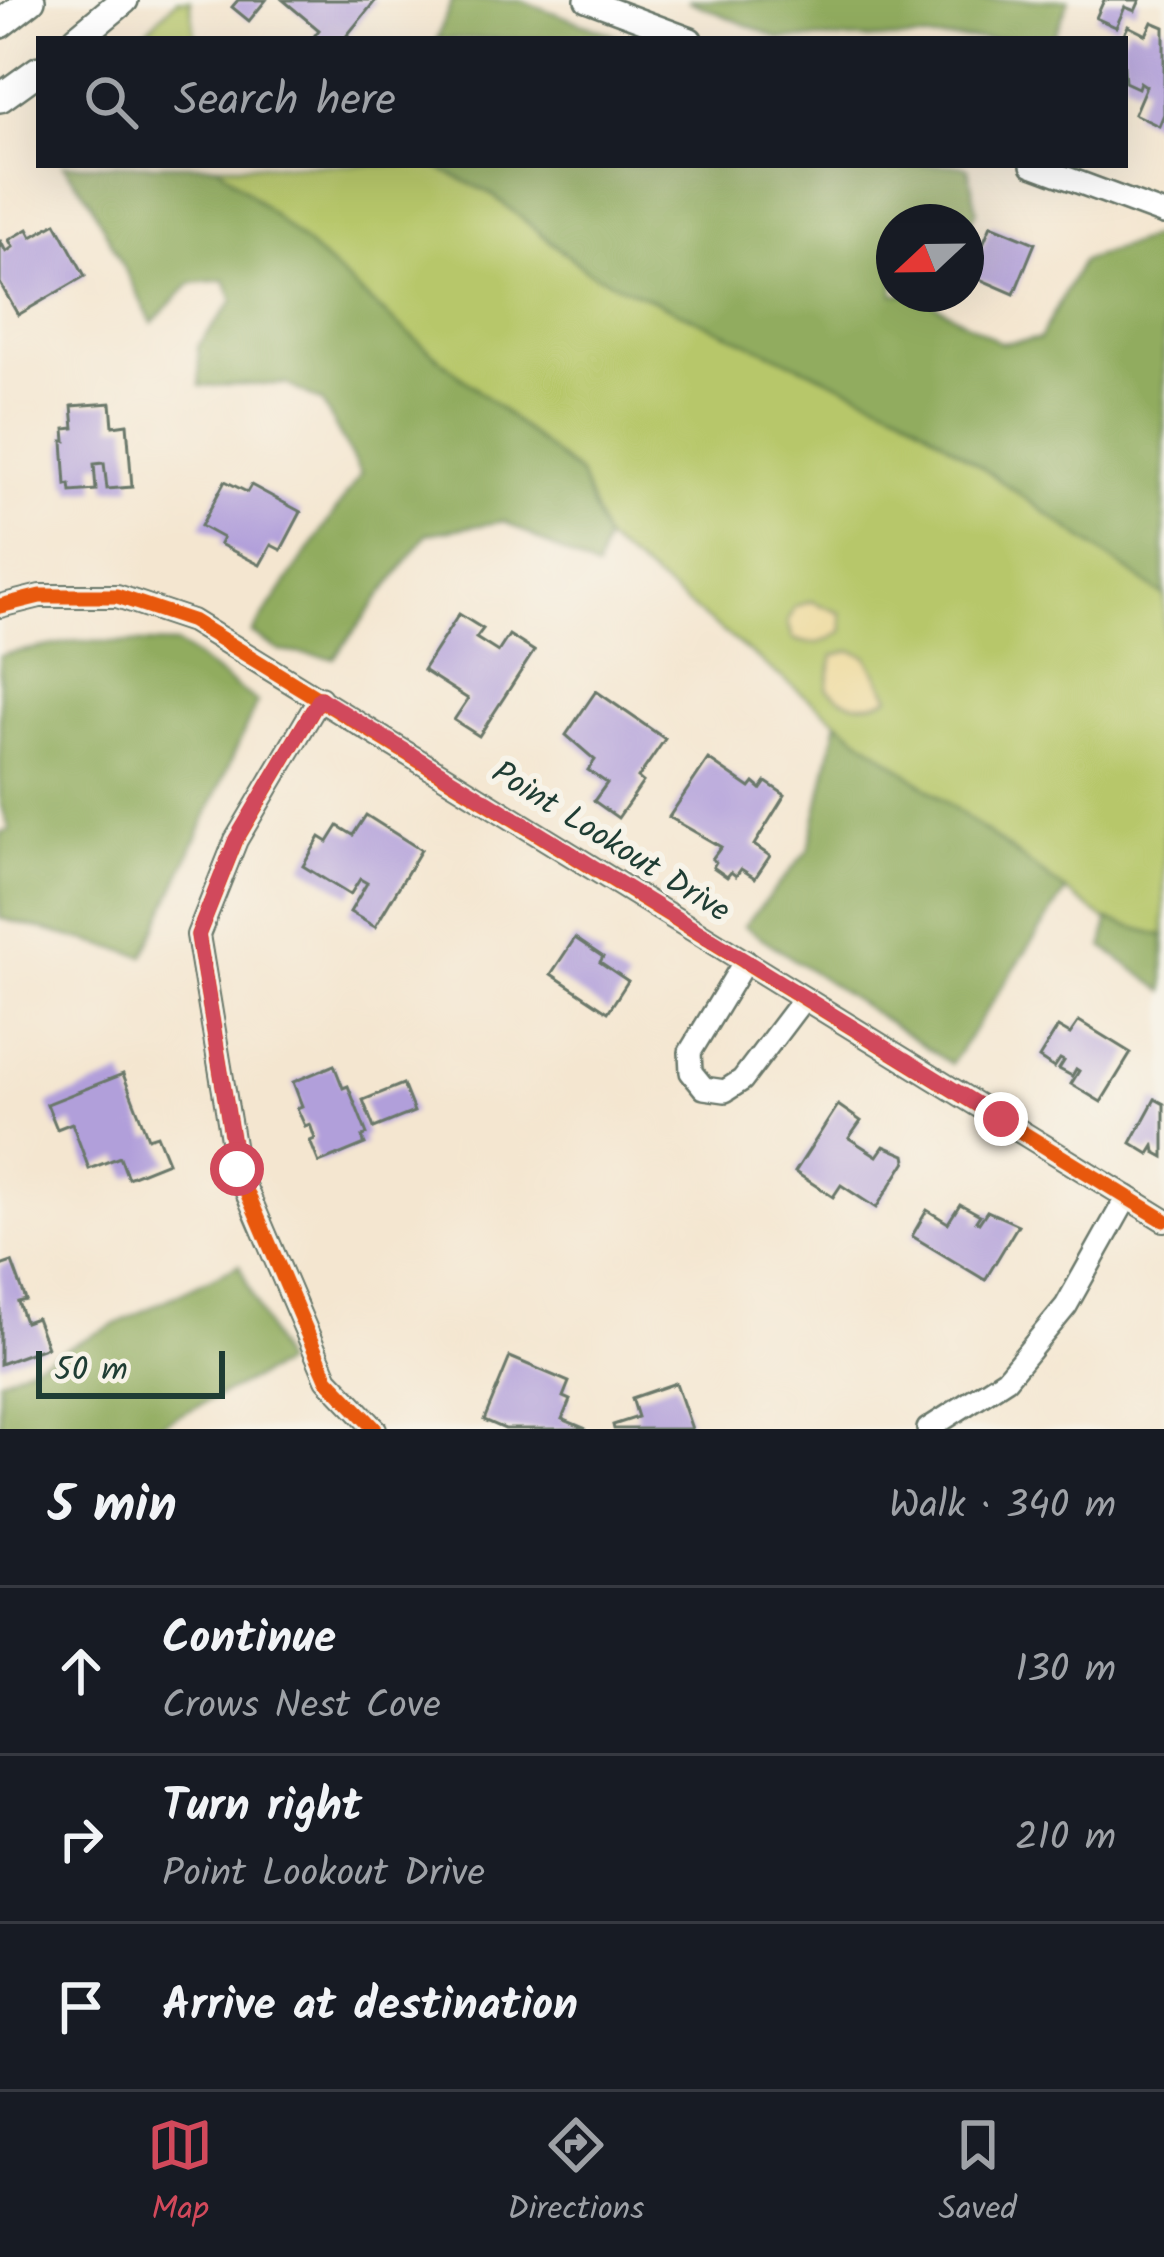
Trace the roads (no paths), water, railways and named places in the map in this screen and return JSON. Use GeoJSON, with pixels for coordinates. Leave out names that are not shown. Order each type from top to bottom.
{"type":"FeatureCollection","features":[{"type":"Feature","properties":{"kind":"street"},"geometry":{"type":"LineString","coordinates":[[0,24],[31,0]]}},
{"type":"Feature","properties":{"kind":"street"},"geometry":{"type":"LineString","coordinates":[[81,36],[124,0]]}},
{"type":"Feature","properties":{"kind":"street"},"geometry":{"type":"LineString","coordinates":[[586,0],[683,36]]}},
{"type":"Feature","properties":{"kind":"street"},"geometry":{"type":"LineString","coordinates":[[0,98],[36,72]]}},
{"type":"Feature","properties":{"kind":"street"},"geometry":{"type":"LineString","coordinates":[[1040,168],[1164,214]]}},
{"type":"Feature","properties":{"kind":"street","name":"Point Lookout Drive"},"geometry":{"type":"LineString","coordinates":[[0,606],[40,596],[117,596],[192,621],[1164,1220]]}},
{"type":"Feature","properties":{"kind":"street"},"geometry":{"type":"LineString","coordinates":[[320,698],[236,839],[198,935],[237,1169],[327,1379],[375,1429]]}},
{"type":"Feature","properties":{"kind":"street"},"geometry":{"type":"LineString","coordinates":[[745,961],[690,1052],[691,1072],[704,1088],[724,1091],[742,1080],[804,998]]}},
{"type":"Feature","properties":{"kind":"street"},"geometry":{"type":"LineString","coordinates":[[928,1429],[1006,1379],[1066,1306],[1126,1197]]}}]}
